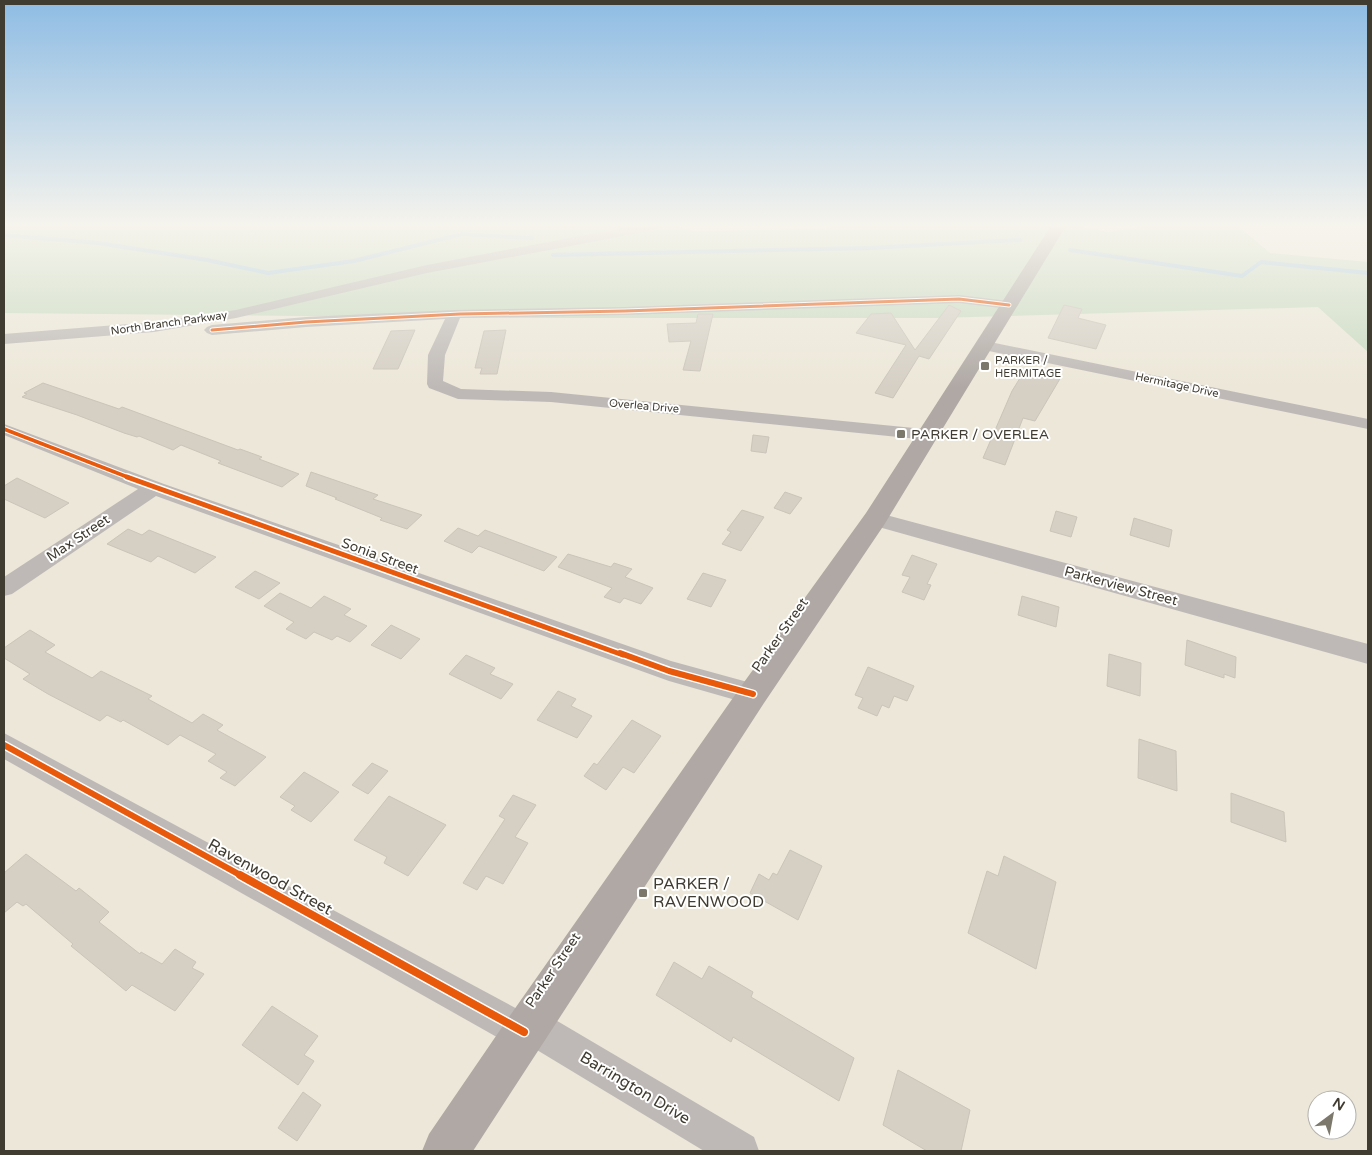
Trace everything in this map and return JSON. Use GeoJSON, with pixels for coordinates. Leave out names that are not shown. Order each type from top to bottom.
{"type":"FeatureCollection","features":[{"type":"Feature","properties":{"kind":"main road","name":"Parker Street"},"geometry":{"type":"LineString","coordinates":[[446,1151],[752,694],[875,518],[1025,280]]}},
{"type":"Feature","properties":{"kind":"street","name":"North Branch Parkway"},"geometry":{"type":"LineString","coordinates":[[4,339],[157,326],[236,314],[380,280]]}},
{"type":"Feature","properties":{"kind":"street"},"geometry":{"type":"LineString","coordinates":[[212,330],[306,322],[456,314],[625,311],[950,299],[1009,305]]}},
{"type":"Feature","properties":{"kind":"street"},"geometry":{"type":"LineString","coordinates":[[300,300],[306,322]]}},
{"type":"Feature","properties":{"kind":"street","name":"Overlea Drive"},"geometry":{"type":"LineString","coordinates":[[456,314],[437,348],[434,365],[435,384],[458,394],[550,397],[928,434]]}},
{"type":"Feature","properties":{"kind":"street","name":"Hermitage Drive"},"geometry":{"type":"LineString","coordinates":[[985,346],[1368,424]]}},
{"type":"Feature","properties":{"kind":"street","name":"Sonia Street"},"geometry":{"type":"LineString","coordinates":[[4,429],[153,488],[669,671],[752,694]]}},
{"type":"Feature","properties":{"kind":"street","name":"Max Street"},"geometry":{"type":"LineString","coordinates":[[4,588],[153,488]]}},
{"type":"Feature","properties":{"kind":"street","name":"Parkerview Street"},"geometry":{"type":"LineString","coordinates":[[875,518],[1368,654]]}},
{"type":"Feature","properties":{"kind":"street","name":"Ravenwood Street"},"geometry":{"type":"LineString","coordinates":[[4,745],[527,1028]]}},
{"type":"Feature","properties":{"kind":"street","name":"Barrington Drive"},"geometry":{"type":"LineString","coordinates":[[527,1028],[740,1151]]}},
{"type":"Feature","properties":{"kind":"green space"},"geometry":{"type":"Polygon","coordinates":[[[4,280],[1368,280],[1368,352],[1318,307],[936,318],[516,318],[4,313],[4,280]]]}},
{"type":"Feature","properties":{"kind":"building"},"geometry":{"type":"Polygon","coordinates":[[[949,305],[961,311],[929,359],[919,356],[893,398],[875,393],[906,345],[856,333],[871,314],[891,313],[915,350],[949,305]]]}},
{"type":"Feature","properties":{"kind":"building"},"geometry":{"type":"Polygon","coordinates":[[[1064,305],[1082,309],[1078,318],[1106,325],[1096,349],[1048,338],[1064,305]]]}},
{"type":"Feature","properties":{"kind":"building"},"geometry":{"type":"Polygon","coordinates":[[[698,314],[713,314],[700,371],[683,370],[691,341],[669,342],[667,324],[696,323],[698,314]]]}},
{"type":"Feature","properties":{"kind":"building"},"geometry":{"type":"Polygon","coordinates":[[[415,330],[398,369],[373,369],[391,331],[415,330]]]}},
{"type":"Feature","properties":{"kind":"building"},"geometry":{"type":"Polygon","coordinates":[[[506,330],[497,374],[480,374],[482,368],[475,368],[484,331],[506,330]]]}},
{"type":"Feature","properties":{"kind":"building"},"geometry":{"type":"Polygon","coordinates":[[[1031,368],[1061,377],[1035,421],[1023,418],[1005,465],[983,458],[1012,391],[1025,370],[1029,371],[1031,368]]]}},
{"type":"Feature","properties":{"kind":"building"},"geometry":{"type":"Polygon","coordinates":[[[43,383],[119,409],[122,407],[262,457],[259,459],[299,474],[282,487],[218,463],[221,461],[181,445],[173,450],[139,436],[124,433],[22,397],[27,394],[24,393],[43,383]]]}},
{"type":"Feature","properties":{"kind":"building"},"geometry":{"type":"Polygon","coordinates":[[[753,435],[769,437],[766,453],[751,451],[753,435]]]}},
{"type":"Feature","properties":{"kind":"building"},"geometry":{"type":"Polygon","coordinates":[[[311,472],[378,495],[373,499],[422,515],[407,529],[380,520],[382,518],[306,486],[311,472]]]}},
{"type":"Feature","properties":{"kind":"building"},"geometry":{"type":"Polygon","coordinates":[[[17,478],[69,503],[45,518],[4,499],[4,486],[17,478]]]}},
{"type":"Feature","properties":{"kind":"building"},"geometry":{"type":"Polygon","coordinates":[[[785,492],[802,498],[790,514],[774,508],[785,492]]]}},
{"type":"Feature","properties":{"kind":"building"},"geometry":{"type":"Polygon","coordinates":[[[742,510],[764,517],[741,551],[722,544],[731,532],[727,530],[742,510]]]}},
{"type":"Feature","properties":{"kind":"building"},"geometry":{"type":"Polygon","coordinates":[[[1056,511],[1077,517],[1071,537],[1050,531],[1056,511]]]}},
{"type":"Feature","properties":{"kind":"building"},"geometry":{"type":"Polygon","coordinates":[[[1134,518],[1172,530],[1169,547],[1130,535],[1134,518]]]}},
{"type":"Feature","properties":{"kind":"building"},"geometry":{"type":"Polygon","coordinates":[[[458,528],[478,536],[485,530],[557,557],[544,571],[479,546],[472,553],[444,541],[458,528]]]}},
{"type":"Feature","properties":{"kind":"building"},"geometry":{"type":"Polygon","coordinates":[[[128,529],[142,535],[149,530],[216,557],[195,573],[158,556],[151,562],[107,544],[128,529]]]}},
{"type":"Feature","properties":{"kind":"building"},"geometry":{"type":"Polygon","coordinates":[[[568,554],[611,567],[614,563],[632,569],[625,577],[653,588],[641,604],[624,598],[620,603],[604,597],[612,588],[558,567],[568,554]]]}},
{"type":"Feature","properties":{"kind":"building"},"geometry":{"type":"Polygon","coordinates":[[[912,555],[937,564],[927,584],[931,585],[924,600],[902,592],[910,577],[902,575],[912,555]]]}},
{"type":"Feature","properties":{"kind":"building"},"geometry":{"type":"Polygon","coordinates":[[[255,571],[280,583],[259,599],[235,587],[255,571]]]}},
{"type":"Feature","properties":{"kind":"building"},"geometry":{"type":"Polygon","coordinates":[[[703,573],[726,580],[711,607],[687,599],[703,573]]]}},
{"type":"Feature","properties":{"kind":"building"},"geometry":{"type":"Polygon","coordinates":[[[280,593],[311,608],[324,596],[351,609],[344,615],[367,626],[350,642],[337,636],[332,640],[314,632],[306,639],[286,629],[294,622],[264,606],[280,593]]]}},
{"type":"Feature","properties":{"kind":"building"},"geometry":{"type":"Polygon","coordinates":[[[1022,596],[1059,607],[1056,627],[1018,615],[1022,596]]]}},
{"type":"Feature","properties":{"kind":"building"},"geometry":{"type":"Polygon","coordinates":[[[391,625],[420,639],[401,659],[371,645],[391,625]]]}},
{"type":"Feature","properties":{"kind":"building"},"geometry":{"type":"Polygon","coordinates":[[[30,630],[55,645],[45,652],[92,678],[101,671],[152,696],[148,699],[192,723],[203,714],[223,725],[217,730],[266,757],[235,786],[220,778],[227,772],[208,761],[216,754],[180,735],[168,745],[123,720],[121,722],[107,715],[100,721],[48,694],[23,679],[30,674],[4,658],[4,648],[30,630]]]}},
{"type":"Feature","properties":{"kind":"building"},"geometry":{"type":"Polygon","coordinates":[[[1187,640],[1236,657],[1235,678],[1224,674],[1224,678],[1185,665],[1187,640]]]}},
{"type":"Feature","properties":{"kind":"building"},"geometry":{"type":"Polygon","coordinates":[[[1109,654],[1141,663],[1140,696],[1107,686],[1109,654]]]}},
{"type":"Feature","properties":{"kind":"building"},"geometry":{"type":"Polygon","coordinates":[[[466,655],[495,668],[490,674],[513,684],[501,699],[449,674],[466,655]]]}},
{"type":"Feature","properties":{"kind":"building"},"geometry":{"type":"Polygon","coordinates":[[[868,667],[914,686],[907,701],[894,696],[889,708],[882,705],[877,716],[858,708],[863,698],[855,695],[868,667]]]}},
{"type":"Feature","properties":{"kind":"building"},"geometry":{"type":"Polygon","coordinates":[[[558,691],[576,699],[571,706],[592,716],[577,738],[537,720],[558,691]]]}},
{"type":"Feature","properties":{"kind":"building"},"geometry":{"type":"Polygon","coordinates":[[[632,720],[661,736],[634,773],[623,767],[606,790],[584,776],[594,763],[597,765],[632,720]]]}},
{"type":"Feature","properties":{"kind":"building"},"geometry":{"type":"Polygon","coordinates":[[[1139,739],[1176,751],[1177,791],[1138,778],[1139,739]]]}},
{"type":"Feature","properties":{"kind":"building"},"geometry":{"type":"Polygon","coordinates":[[[372,763],[388,771],[368,794],[352,785],[372,763]]]}},
{"type":"Feature","properties":{"kind":"building"},"geometry":{"type":"Polygon","coordinates":[[[304,772],[339,792],[311,822],[291,810],[295,806],[280,797],[304,772]]]}},
{"type":"Feature","properties":{"kind":"building"},"geometry":{"type":"Polygon","coordinates":[[[1231,793],[1284,812],[1286,842],[1231,822],[1231,793]]]}},
{"type":"Feature","properties":{"kind":"building"},"geometry":{"type":"Polygon","coordinates":[[[513,795],[536,805],[515,837],[528,843],[503,884],[486,876],[477,890],[463,883],[505,819],[499,816],[513,795]]]}},
{"type":"Feature","properties":{"kind":"building"},"geometry":{"type":"Polygon","coordinates":[[[389,796],[446,825],[408,876],[384,863],[387,857],[354,840],[389,796]]]}},
{"type":"Feature","properties":{"kind":"building"},"geometry":{"type":"Polygon","coordinates":[[[790,850],[822,866],[798,920],[750,893],[759,874],[769,880],[773,873],[777,875],[790,850]]]}},
{"type":"Feature","properties":{"kind":"building"},"geometry":{"type":"Polygon","coordinates":[[[26,854],[76,891],[79,888],[109,912],[99,922],[140,954],[141,952],[162,964],[175,949],[196,962],[192,968],[204,974],[175,1011],[132,985],[126,991],[71,946],[73,944],[26,904],[23,906],[17,902],[4,913],[4,873],[26,854]]]}},
{"type":"Feature","properties":{"kind":"building"},"geometry":{"type":"Polygon","coordinates":[[[1004,856],[1056,882],[1036,969],[968,933],[987,871],[998,876],[1004,856]]]}},
{"type":"Feature","properties":{"kind":"building"},"geometry":{"type":"Polygon","coordinates":[[[674,962],[702,979],[709,966],[753,992],[751,997],[854,1058],[839,1101],[733,1037],[731,1042],[656,995],[674,962]]]}},
{"type":"Feature","properties":{"kind":"building"},"geometry":{"type":"Polygon","coordinates":[[[272,1006],[318,1036],[304,1055],[314,1061],[298,1085],[242,1045],[272,1006]]]}},
{"type":"Feature","properties":{"kind":"building"},"geometry":{"type":"Polygon","coordinates":[[[898,1070],[970,1110],[961,1151],[927,1151],[883,1125],[898,1070]]]}},
{"type":"Feature","properties":{"kind":"building"},"geometry":{"type":"Polygon","coordinates":[[[303,1092],[321,1105],[297,1141],[278,1128],[303,1092]]]}},
{"type":"Feature","properties":{"kind":"cycle path"},"geometry":{"type":"LineString","coordinates":[[212,330],[306,322],[460,314],[625,311],[959,299],[1009,305]]}},
{"type":"Feature","properties":{"kind":"cycle path"},"geometry":{"type":"LineString","coordinates":[[4,429],[157,489],[669,671],[753,694]]}},
{"type":"Feature","properties":{"kind":"cycle path"},"geometry":{"type":"LineString","coordinates":[[4,745],[524,1032]]}},
{"type":"Feature","properties":{"kind":"place","name":"PARKER / HERMITAGE"},"geometry":{"type":"Point","coordinates":[985,366]}},
{"type":"Feature","properties":{"kind":"place","name":"PARKER / OVERLEA"},"geometry":{"type":"Point","coordinates":[901,434]}},
{"type":"Feature","properties":{"kind":"place","name":"PARKER / RAVENWOOD"},"geometry":{"type":"Point","coordinates":[643,893]}}]}
